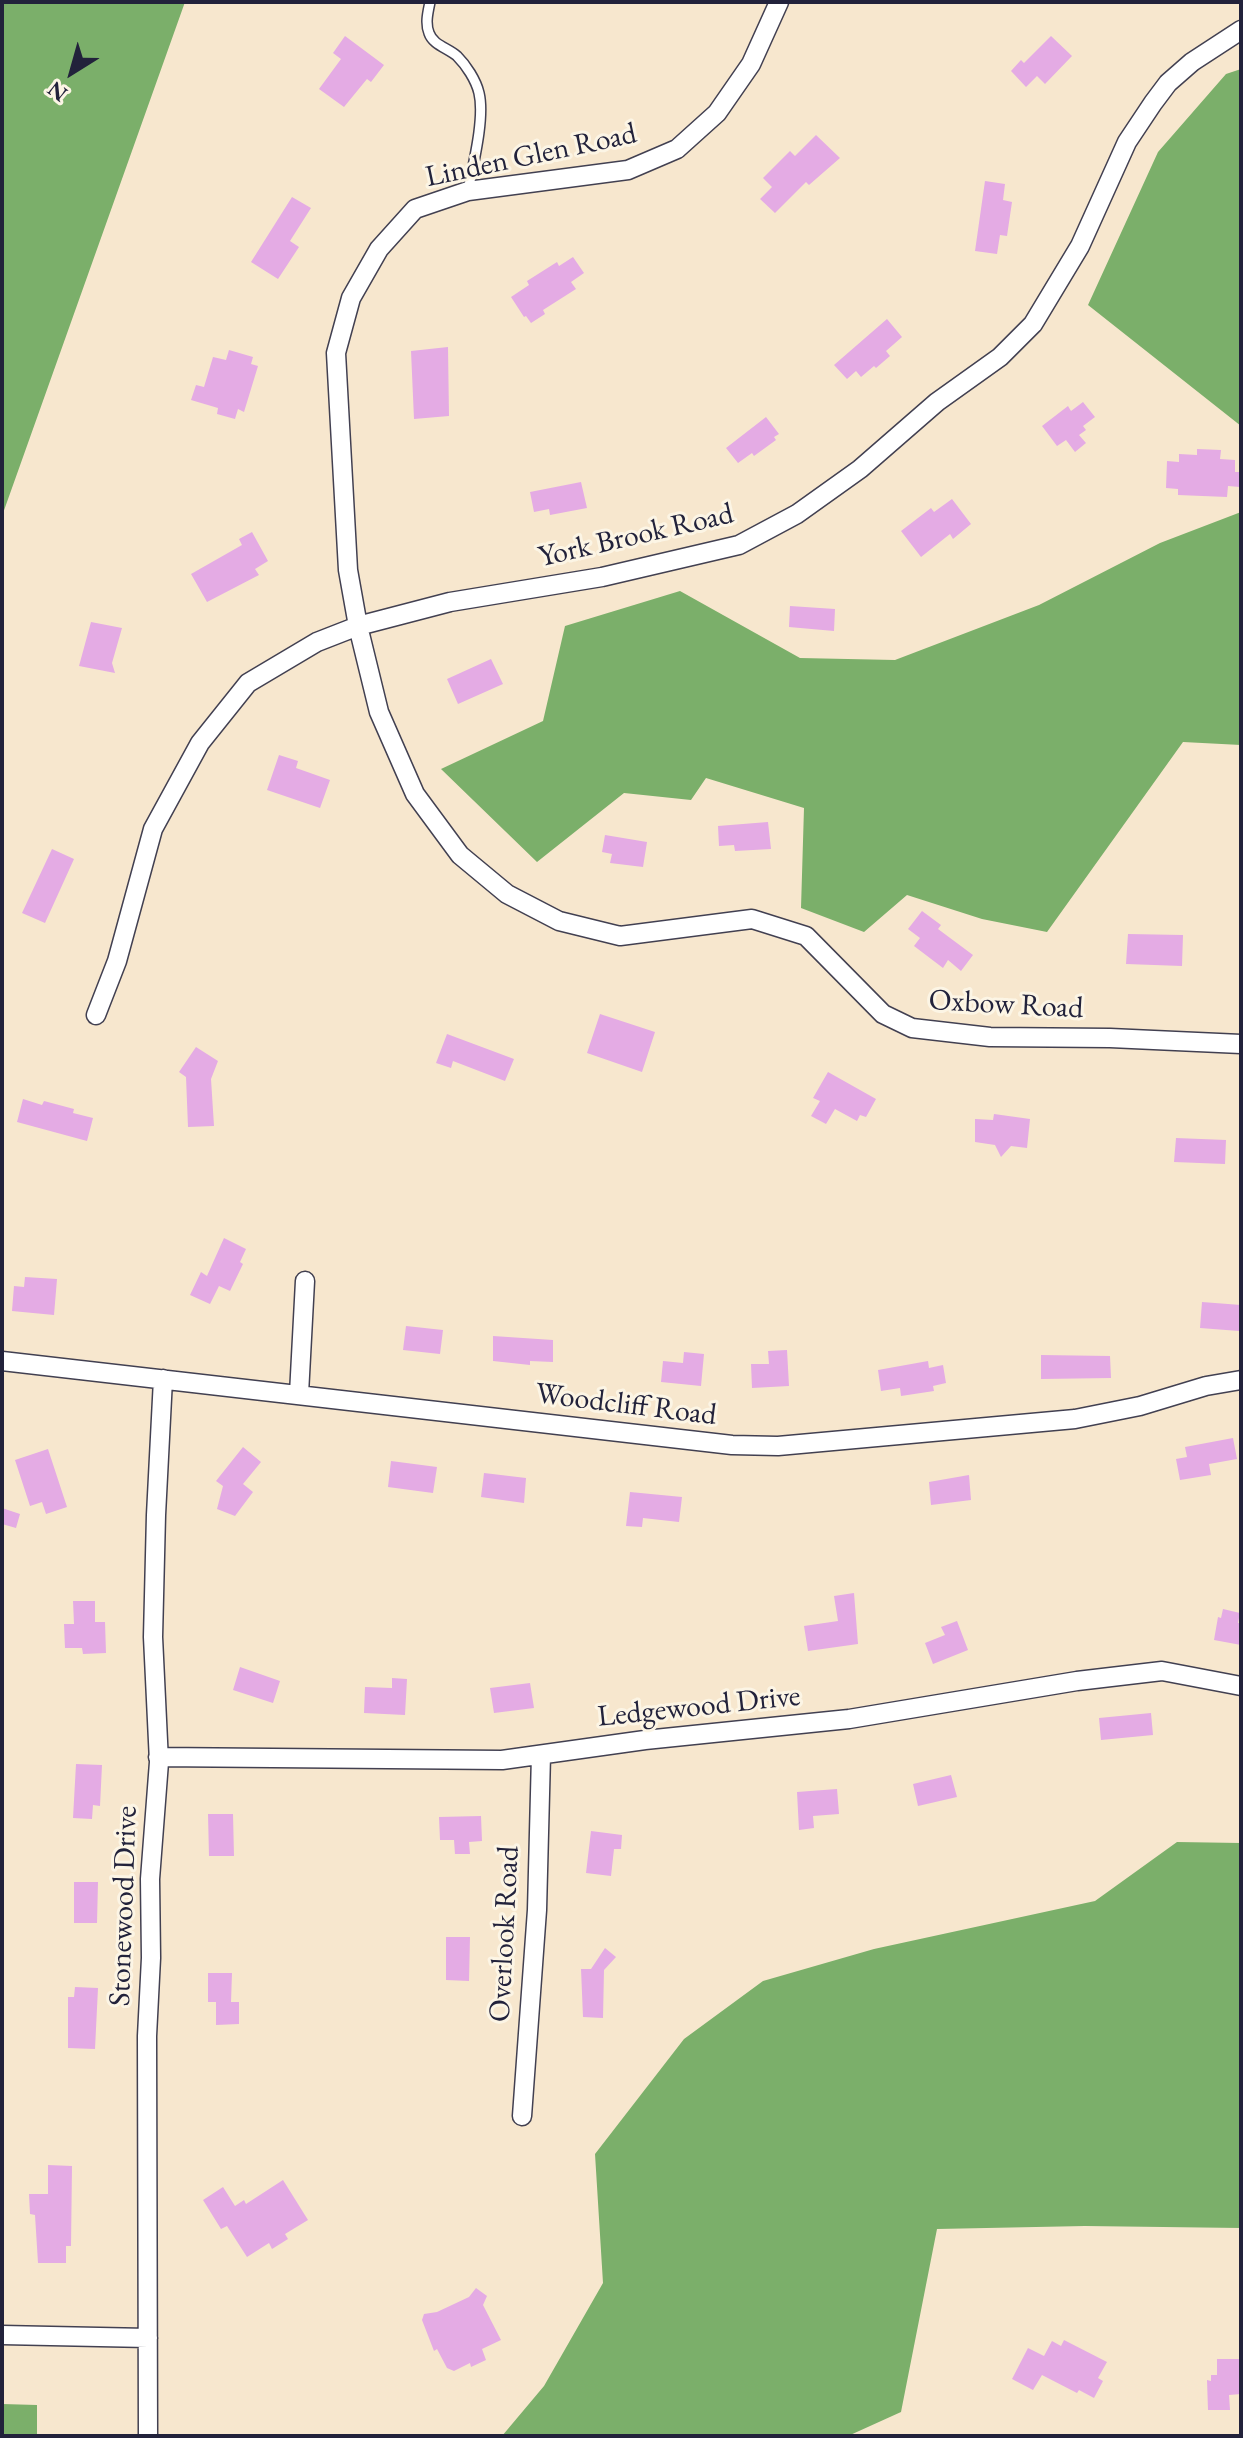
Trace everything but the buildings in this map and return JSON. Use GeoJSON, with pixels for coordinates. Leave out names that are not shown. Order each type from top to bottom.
{"type":"FeatureCollection","features":[{"type":"Feature","properties":{"kind":"street","name":"Linden Glen Road"},"geometry":{"type":"LineString","coordinates":[[358,626],[348,570],[336,353],[351,298],[379,249],[415,209],[468,191],[628,170],[677,149],[717,113],[751,64],[779,2]]}},
{"type":"Feature","properties":{"kind":"street","name":"York Brook Road"},"geometry":{"type":"LineString","coordinates":[[96,1015],[117,961],[153,829],[200,743],[248,683],[317,642],[358,626],[450,602],[602,577],[739,545],[797,514],[860,469],[937,402],[1000,357],[1033,324],[1080,246],[1127,142],[1153,103],[1168,83],[1192,62],[1241,30]]}},
{"type":"Feature","properties":{"kind":"street","name":"Oxbow Road"},"geometry":{"type":"LineString","coordinates":[[358,626],[379,712],[415,794],[460,855],[507,894],[559,921],[620,936],[752,919],[806,936],[883,1014],[912,1028],[990,1037],[1241,1044]]}},
{"type":"Feature","properties":{"kind":"street"},"geometry":{"type":"LineString","coordinates":[[299,1394],[305,1281]]}},
{"type":"Feature","properties":{"kind":"street","name":"Woodcliff Road"},"geometry":{"type":"LineString","coordinates":[[2,1361],[684,1441],[778,1446],[1075,1419],[1241,1380]]}},
{"type":"Feature","properties":{"kind":"street","name":"Stonewood Drive"},"geometry":{"type":"LineString","coordinates":[[148,2436],[147,2036],[151,1958],[150,1879],[158,1757],[153,1637],[163,1379]]}},
{"type":"Feature","properties":{"kind":"street","name":"Ledgewood Drive"},"geometry":{"type":"LineString","coordinates":[[158,1757],[502,1760],[645,1740],[849,1719],[1077,1681],[1162,1671],[1241,1686]]}},
{"type":"Feature","properties":{"kind":"street","name":"Overlook Road"},"geometry":{"type":"LineString","coordinates":[[522,2116],[537,1910],[541,1755]]}},
{"type":"Feature","properties":{"kind":"street"},"geometry":{"type":"LineString","coordinates":[[2,2335],[148,2338]]}},
{"type":"Feature","properties":{"kind":"lane"},"geometry":{"type":"LineString","coordinates":[[430,2],[427,20],[429,35],[441,47],[456,55],[474,78],[480,95],[477,145],[468,191]]}},
{"type":"Feature","properties":{"kind":"green space"},"geometry":{"type":"Polygon","coordinates":[[[2,2],[185,2],[2,516],[2,2]]]}},
{"type":"Feature","properties":{"kind":"green space"},"geometry":{"type":"Polygon","coordinates":[[[1241,69],[1241,426],[1088,305],[1158,152],[1226,74],[1241,69]]]}},
{"type":"Feature","properties":{"kind":"green space"},"geometry":{"type":"Polygon","coordinates":[[[1241,512],[1241,745],[1183,742],[1047,932],[982,919],[907,895],[864,932],[801,908],[804,808],[706,778],[691,800],[624,793],[537,862],[441,769],[543,721],[565,626],[680,591],[800,658],[895,660],[1039,605],[1160,543],[1241,512]]]}},
{"type":"Feature","properties":{"kind":"green space"},"geometry":{"type":"Polygon","coordinates":[[[1177,1842],[1241,1843],[1241,2228],[1085,2226],[937,2229],[901,2412],[848,2436],[502,2436],[544,2386],[603,2283],[595,2154],[684,2039],[763,1981],[874,1949],[1095,1901],[1177,1842]]]}},
{"type":"Feature","properties":{"kind":"green space"},"geometry":{"type":"Polygon","coordinates":[[[2,2404],[37,2405],[37,2436],[2,2436],[2,2404]]]}}]}
